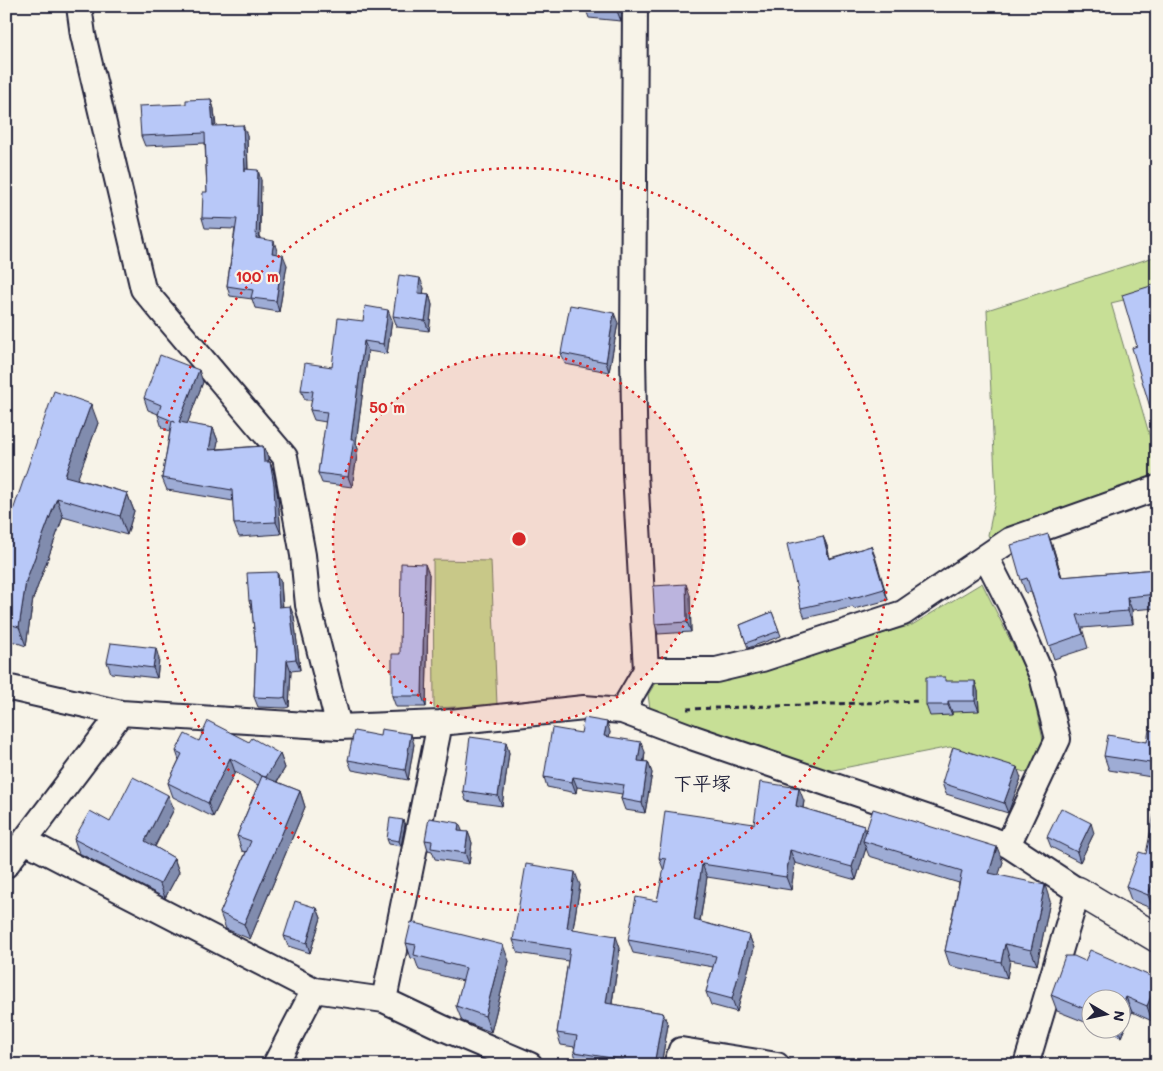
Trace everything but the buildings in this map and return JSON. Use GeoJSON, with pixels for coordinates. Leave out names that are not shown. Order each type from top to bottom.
{"type":"FeatureCollection","features":[{"type":"Feature","properties":{"kind":"street"},"geometry":{"type":"LineString","coordinates":[[79,6],[86,44],[143,289],[285,457],[303,555],[308,605],[339,727]]}},
{"type":"Feature","properties":{"kind":"street"},"geometry":{"type":"LineString","coordinates":[[622,711],[646,670],[635,472],[633,354],[635,6]]}},
{"type":"Feature","properties":{"kind":"street"},"geometry":{"type":"LineString","coordinates":[[646,670],[716,670],[762,660],[903,613],[1010,540],[1157,488]]}},
{"type":"Feature","properties":{"kind":"street"},"geometry":{"type":"LineString","coordinates":[[986,557],[1011,606],[1042,676],[1058,738],[1008,846]]}},
{"type":"Feature","properties":{"kind":"street"},"geometry":{"type":"LineString","coordinates":[[6,687],[121,713],[339,727],[440,723],[584,708],[622,711],[694,738],[1008,846],[1078,891],[1157,938]]}},
{"type":"Feature","properties":{"kind":"street"},"geometry":{"type":"LineString","coordinates":[[6,864],[121,713]]}},
{"type":"Feature","properties":{"kind":"street"},"geometry":{"type":"LineString","coordinates":[[384,1000],[440,723]]}},
{"type":"Feature","properties":{"kind":"street"},"geometry":{"type":"LineString","coordinates":[[25,841],[314,990],[384,1000],[443,1028],[530,1065]]}},
{"type":"Feature","properties":{"kind":"street"},"geometry":{"type":"LineString","coordinates":[[1026,1065],[1078,891]]}},
{"type":"Feature","properties":{"kind":"street"},"geometry":{"type":"LineString","coordinates":[[276,1065],[314,990]]}},
{"type":"Feature","properties":{"kind":"street"},"geometry":{"type":"LineString","coordinates":[[676,1065],[681,1050],[777,1065]]}},
{"type":"Feature","properties":{"kind":"path"},"geometry":{"type":"LineString","coordinates":[[677,709],[922,701]]}},
{"type":"Feature","properties":{"kind":"green space"},"geometry":{"type":"Polygon","coordinates":[[[1157,256],[1157,292],[1111,303],[1157,461],[1157,478],[992,543],[988,535],[996,496],[987,310],[1157,256]]]}},
{"type":"Feature","properties":{"kind":"green space"},"geometry":{"type":"Polygon","coordinates":[[[433,560],[491,561],[497,705],[434,708],[433,560]]]}},
{"type":"Feature","properties":{"kind":"green space"},"geometry":{"type":"Polygon","coordinates":[[[982,583],[1029,678],[1044,744],[1033,775],[950,747],[828,771],[651,715],[648,695],[657,680],[722,680],[912,625],[982,583]]]}},
{"type":"Feature","properties":{"kind":"district","name":"下平塚"},"geometry":{"type":"Point","coordinates":[702,782]}}]}
